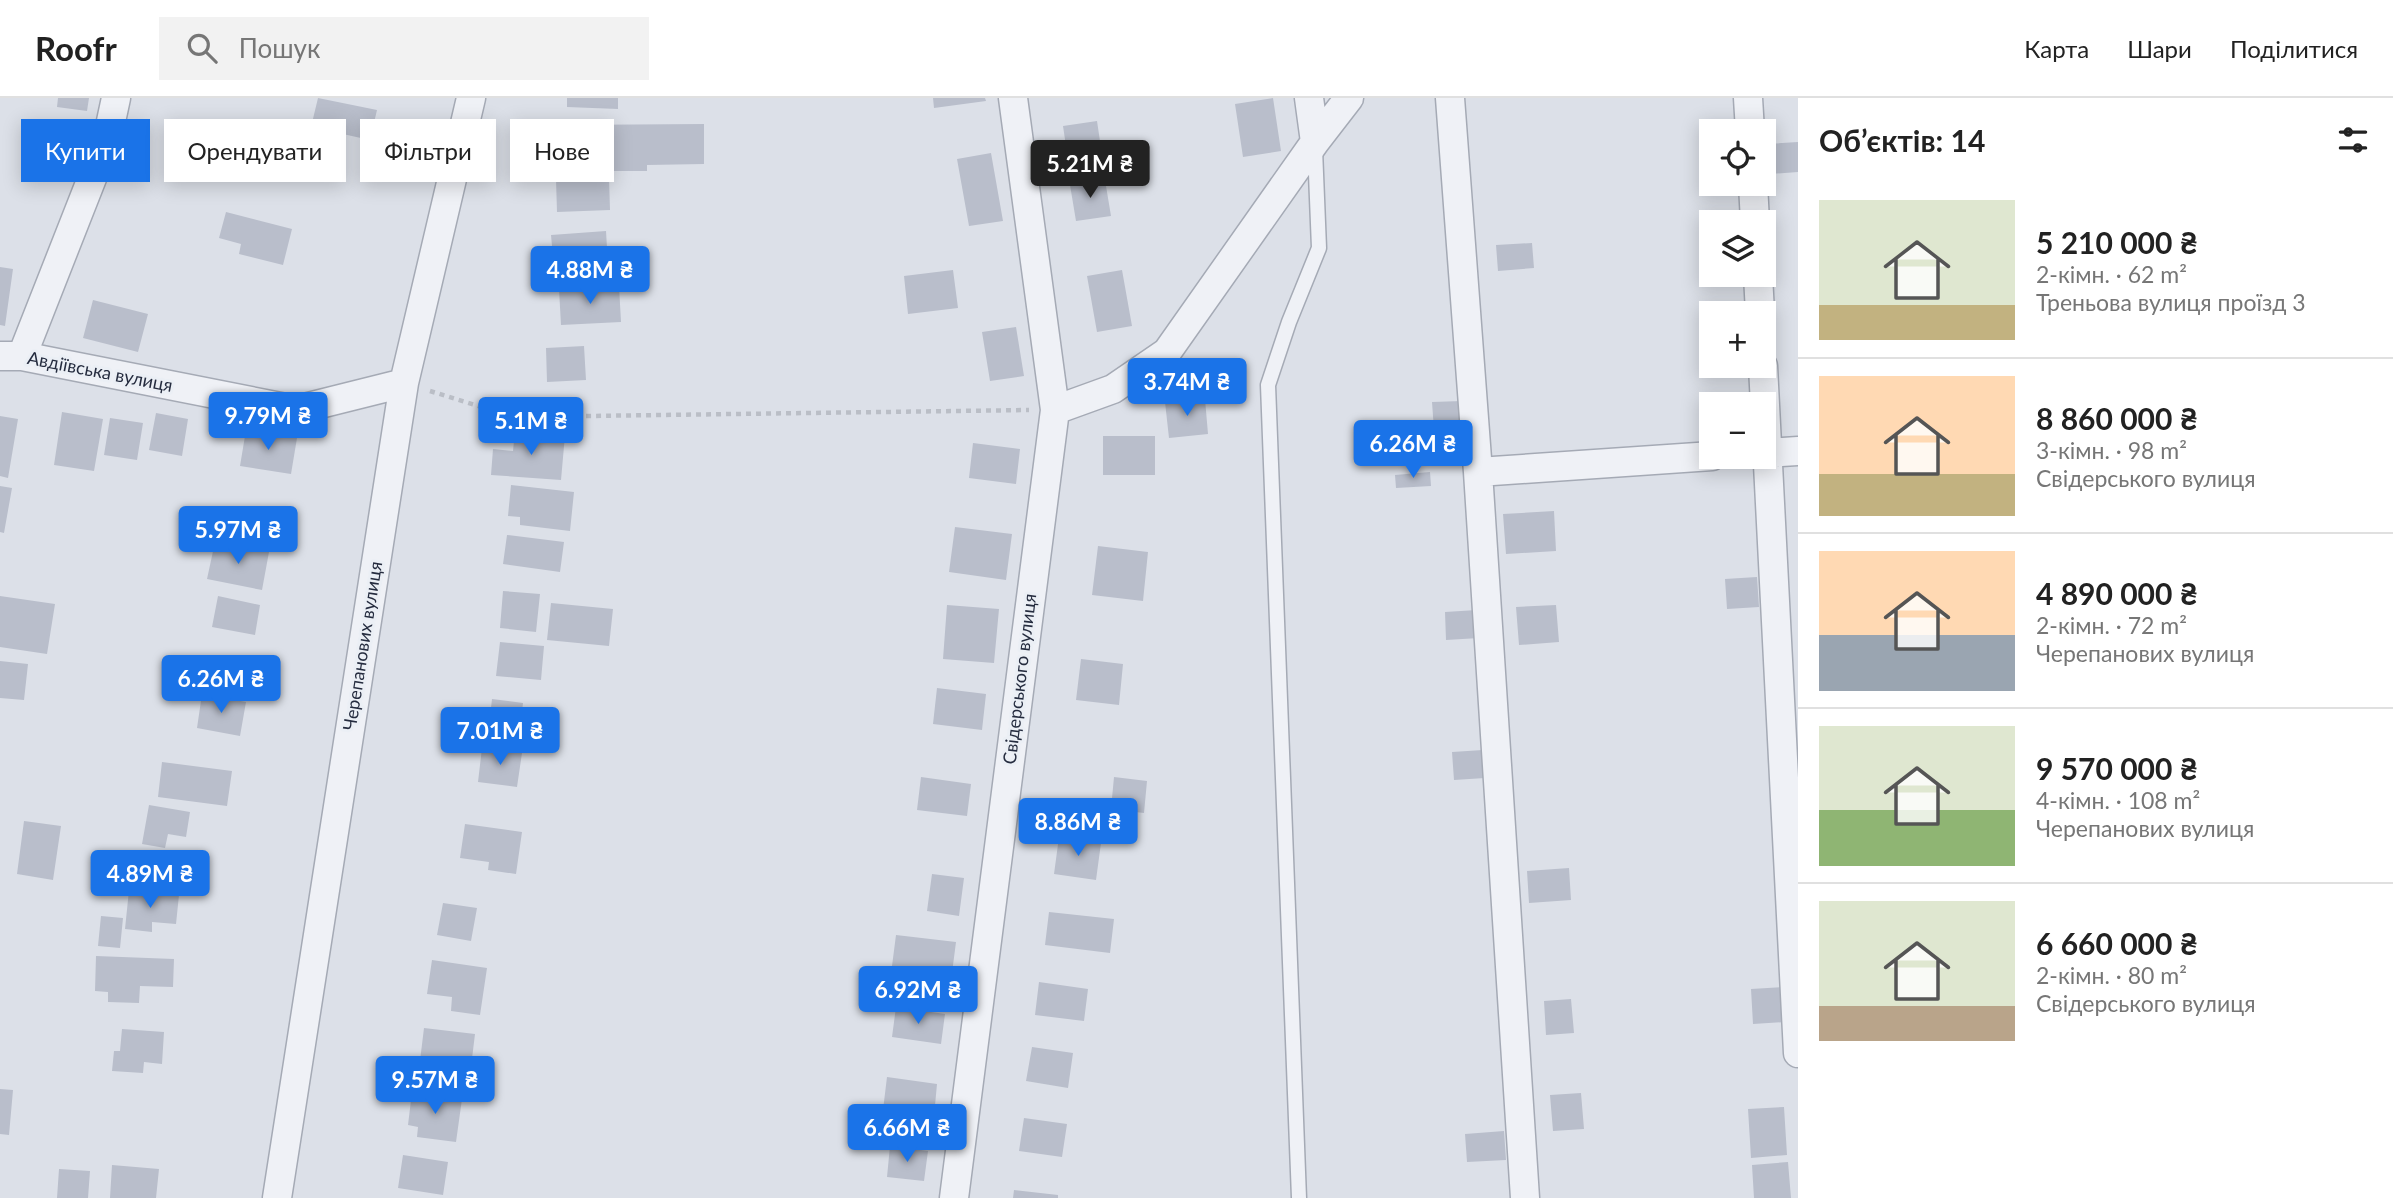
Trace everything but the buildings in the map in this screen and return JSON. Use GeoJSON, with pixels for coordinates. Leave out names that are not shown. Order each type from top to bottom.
{"type":"FeatureCollection","features":[{"type":"Feature","properties":{"kind":"street"},"geometry":{"type":"LineString","coordinates":[[11,356],[107,141],[116,98]]}},
{"type":"Feature","properties":{"kind":"street","name":"Черепанових вулиця"},"geometry":{"type":"LineString","coordinates":[[277,1198],[404,383],[471,98]]}},
{"type":"Feature","properties":{"kind":"street","name":"Свiдерського вулиця"},"geometry":{"type":"LineString","coordinates":[[954,1198],[1055,410],[1013,98]]}},
{"type":"Feature","properties":{"kind":"street"},"geometry":{"type":"LineString","coordinates":[[1309,98],[1315,142]]}},
{"type":"Feature","properties":{"kind":"street"},"geometry":{"type":"LineString","coordinates":[[1055,410],[1112,389],[1167,352],[1349,98]]}},
{"type":"Feature","properties":{"kind":"street"},"geometry":{"type":"LineString","coordinates":[[1450,98],[1478,472],[1525,1198]]}},
{"type":"Feature","properties":{"kind":"street"},"geometry":{"type":"LineString","coordinates":[[1748,98],[1749,119]]}},
{"type":"Feature","properties":{"kind":"street","name":"Авдіївська вулиця"},"geometry":{"type":"LineString","coordinates":[[11,356],[296,410],[404,383]]}},
{"type":"Feature","properties":{"kind":"street"},"geometry":{"type":"LineString","coordinates":[[1776,452],[1798,451]]}},
{"type":"Feature","properties":{"kind":"street"},"geometry":{"type":"LineString","coordinates":[[1478,472],[1699,457]]}},
{"type":"Feature","properties":{"kind":"street"},"geometry":{"type":"LineString","coordinates":[[1767,469],[1798,1054]]}},
{"type":"Feature","properties":{"kind":"lane"},"geometry":{"type":"LineString","coordinates":[[1299,1198],[1268,385],[1319,248],[1315,142]]}},
{"type":"Feature","properties":{"kind":"path"},"geometry":{"type":"LineString","coordinates":[[404,383],[514,417],[1055,410]]}}]}
